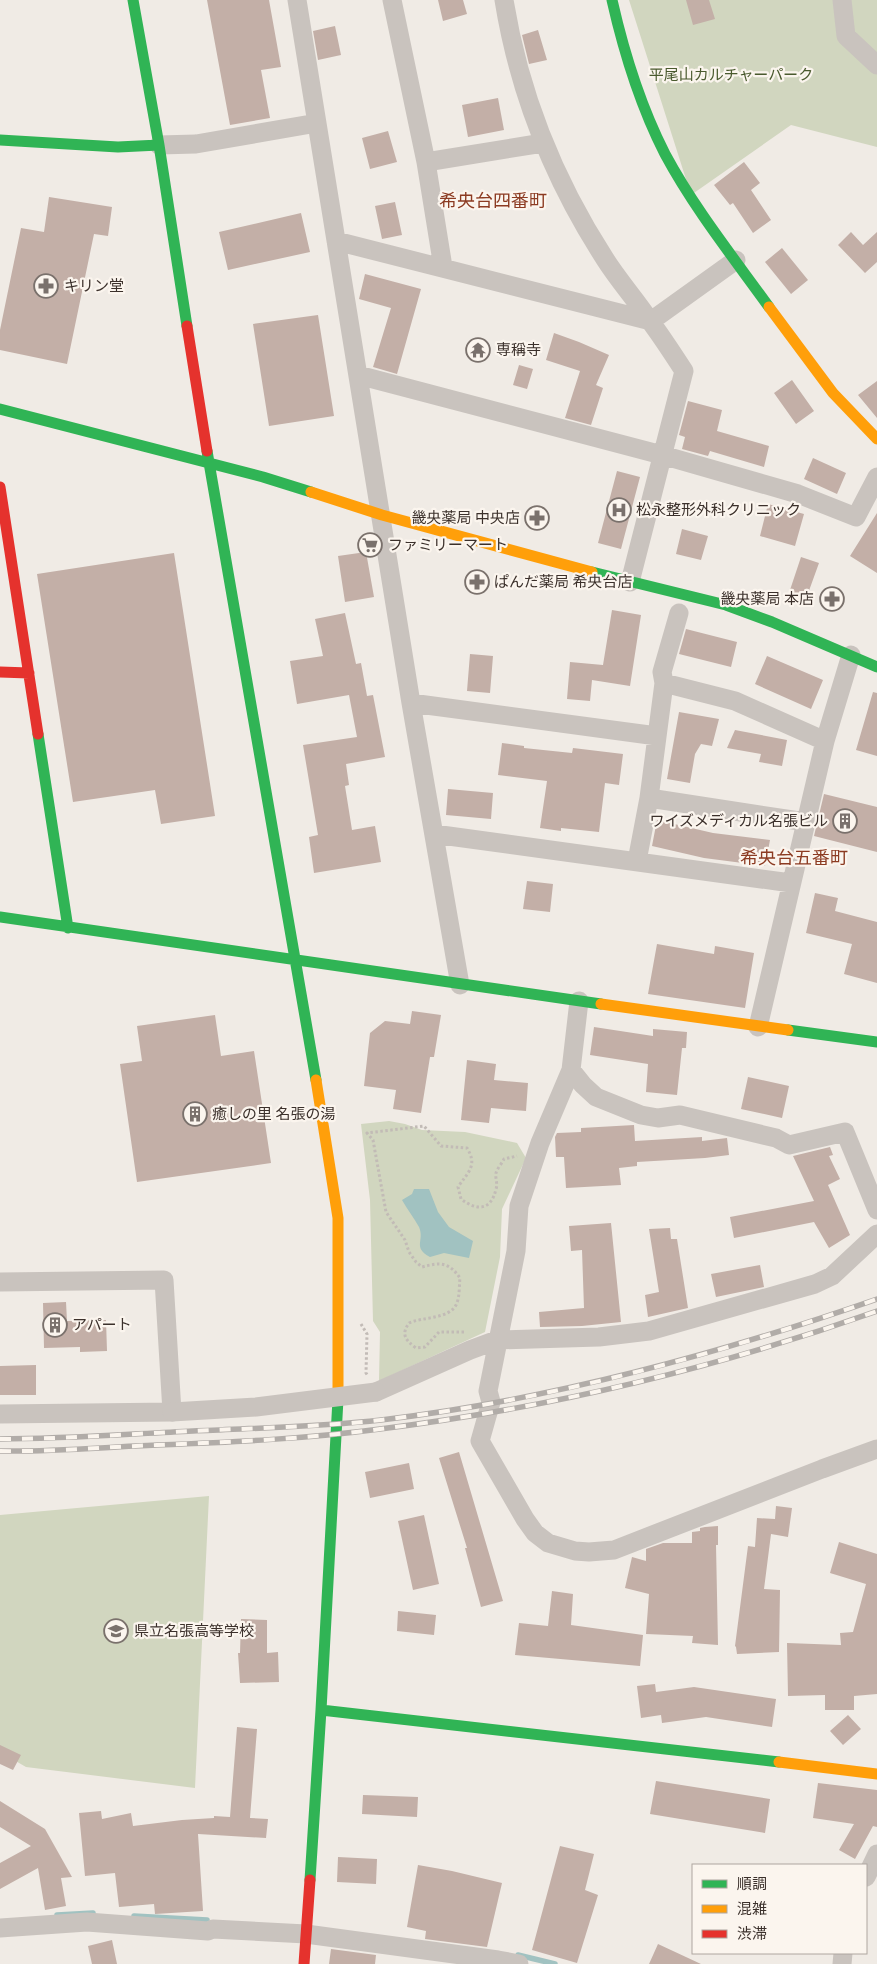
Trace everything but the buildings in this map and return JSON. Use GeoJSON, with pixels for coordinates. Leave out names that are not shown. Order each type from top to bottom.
{"type":"FeatureCollection","features":[{"type":"Feature","properties":{"kind":"street"},"geometry":{"type":"LineString","coordinates":[[133,0],[159,145],[209,464],[296,959],[338,1218],[339,1376],[321,1710],[304,1964]]}},
{"type":"Feature","properties":{"kind":"street"},"geometry":{"type":"LineString","coordinates":[[297,0],[411,702],[460,985]]}},
{"type":"Feature","properties":{"kind":"street"},"geometry":{"type":"LineString","coordinates":[[392,0],[426,162],[443,267]]}},
{"type":"Feature","properties":{"kind":"street"},"geometry":{"type":"LineString","coordinates":[[504,0],[515,58],[524,90],[543,143],[560,181],[578,215],[606,260],[651,321],[684,371],[630,582]]}},
{"type":"Feature","properties":{"kind":"street"},"geometry":{"type":"LineString","coordinates":[[612,0],[629,68],[638,94],[677,174],[821,379],[877,439]]}},
{"type":"Feature","properties":{"kind":"street"},"geometry":{"type":"LineString","coordinates":[[842,0],[846,36],[877,65]]}},
{"type":"Feature","properties":{"kind":"street"},"geometry":{"type":"LineString","coordinates":[[0,140],[118,147],[196,144],[317,124]]}},
{"type":"Feature","properties":{"kind":"street"},"geometry":{"type":"LineString","coordinates":[[426,162],[543,143]]}},
{"type":"Feature","properties":{"kind":"street"},"geometry":{"type":"LineString","coordinates":[[336,241],[651,321]]}},
{"type":"Feature","properties":{"kind":"street"},"geometry":{"type":"LineString","coordinates":[[651,321],[736,260]]}},
{"type":"Feature","properties":{"kind":"street"},"geometry":{"type":"LineString","coordinates":[[358,375],[662,455],[798,494],[856,517],[877,477]]}},
{"type":"Feature","properties":{"kind":"street"},"geometry":{"type":"LineString","coordinates":[[0,409],[263,477],[382,515],[630,582],[726,605],[851,654],[877,667]]}},
{"type":"Feature","properties":{"kind":"street"},"geometry":{"type":"LineString","coordinates":[[0,487],[68,928]]}},
{"type":"Feature","properties":{"kind":"street"},"geometry":{"type":"LineString","coordinates":[[637,861],[649,798],[664,683],[662,672],[679,613]]}},
{"type":"Feature","properties":{"kind":"street"},"geometry":{"type":"LineString","coordinates":[[758,1027],[826,741],[851,654]]}},
{"type":"Feature","properties":{"kind":"street"},"geometry":{"type":"LineString","coordinates":[[0,672],[30,673]]}},
{"type":"Feature","properties":{"kind":"street"},"geometry":{"type":"LineString","coordinates":[[664,683],[735,701],[826,741]]}},
{"type":"Feature","properties":{"kind":"street"},"geometry":{"type":"LineString","coordinates":[[411,702],[657,736]]}},
{"type":"Feature","properties":{"kind":"street"},"geometry":{"type":"LineString","coordinates":[[649,798],[806,822]]}},
{"type":"Feature","properties":{"kind":"street"},"geometry":{"type":"LineString","coordinates":[[434,834],[791,883]]}},
{"type":"Feature","properties":{"kind":"street"},"geometry":{"type":"LineString","coordinates":[[0,917],[296,959],[460,985],[877,1042]]}},
{"type":"Feature","properties":{"kind":"street"},"geometry":{"type":"LineString","coordinates":[[579,1001],[571,1070],[540,1143],[519,1206],[516,1251],[488,1391],[491,1402],[480,1441],[525,1519],[535,1533],[548,1543],[576,1551],[614,1550],[877,1449]]}},
{"type":"Feature","properties":{"kind":"street"},"geometry":{"type":"LineString","coordinates":[[571,1070],[596,1098],[641,1115],[658,1118],[680,1115],[776,1138],[789,1145],[845,1132],[877,1210]]}},
{"type":"Feature","properties":{"kind":"street"},"geometry":{"type":"LineString","coordinates":[[0,1414],[172,1412],[256,1407],[376,1392],[470,1350],[498,1340],[599,1337],[663,1328],[815,1284],[832,1276],[877,1234]]}},
{"type":"Feature","properties":{"kind":"street"},"geometry":{"type":"LineString","coordinates":[[0,1282],[164,1280],[172,1412]]}},
{"type":"Feature","properties":{"kind":"street"},"geometry":{"type":"LineString","coordinates":[[321,1710],[517,1731],[877,1774]]}},
{"type":"Feature","properties":{"kind":"street"},"geometry":{"type":"LineString","coordinates":[[867,1875],[877,1854]]}},
{"type":"Feature","properties":{"kind":"street"},"geometry":{"type":"LineString","coordinates":[[0,1928],[87,1922],[208,1931],[213,1928],[306,1934],[519,1964]]}},
{"type":"Feature","properties":{"kind":"path"},"geometry":{"type":"LineString","coordinates":[[467,1332],[439,1332],[425,1347],[416,1348],[408,1342],[404,1335],[409,1323],[446,1313],[455,1307],[460,1278],[456,1271],[446,1264],[436,1263],[422,1267],[409,1252],[405,1240],[386,1212],[373,1140],[367,1133],[424,1126],[441,1146],[466,1148],[472,1156],[472,1169],[458,1188],[461,1199],[471,1207],[481,1208],[492,1201],[497,1188],[496,1173],[504,1159],[519,1155]]}},
{"type":"Feature","properties":{"kind":"path"},"geometry":{"type":"LineString","coordinates":[[360,1322],[368,1334],[366,1373]]}},
{"type":"Feature","properties":{"kind":"green space","name":"平尾山カルチャーパーク"},"geometry":{"type":"Polygon","coordinates":[[[629,0],[877,0],[877,147],[791,125],[691,195],[629,0]]]}},
{"type":"Feature","properties":{"kind":"green space"},"geometry":{"type":"Polygon","coordinates":[[[389,1121],[422,1130],[465,1132],[517,1143],[526,1158],[502,1209],[500,1257],[485,1332],[379,1381],[380,1332],[373,1321],[370,1200],[361,1124],[389,1121]]]}},
{"type":"Feature","properties":{"kind":"green space","name":"県立名張高等学校"},"geometry":{"type":"Polygon","coordinates":[[[209,1496],[195,1788],[26,1767],[0,1752],[0,1515],[209,1496]]]}},
{"type":"Feature","properties":{"kind":"water"},"geometry":{"type":"Polygon","coordinates":[[[414,1189],[429,1189],[438,1212],[449,1227],[473,1241],[469,1258],[444,1253],[430,1257],[422,1250],[420,1247],[421,1236],[419,1227],[402,1200],[412,1194],[414,1189]]]}},
{"type":"Feature","properties":{"kind":"waterway"},"geometry":{"type":"LineString","coordinates":[[57,1915],[93,1913]]}},
{"type":"Feature","properties":{"kind":"waterway"},"geometry":{"type":"LineString","coordinates":[[134,1916],[207,1920]]}},
{"type":"Feature","properties":{"kind":"waterway"},"geometry":{"type":"LineString","coordinates":[[518,1955],[555,1964]]}},
{"type":"Feature","properties":{"kind":"railway"},"geometry":{"type":"LineString","coordinates":[[0,1439],[311,1426],[381,1420],[507,1401],[570,1388],[694,1357],[877,1299]]}},
{"type":"Feature","properties":{"kind":"railway"},"geometry":{"type":"LineString","coordinates":[[0,1451],[269,1440],[352,1432],[506,1410],[632,1384],[694,1368],[756,1351],[877,1311]]}},
{"type":"Feature","properties":{"kind":"traffic: fast"},"geometry":{"type":"LineString","coordinates":[[133,0],[159,145],[187,326]]}},
{"type":"Feature","properties":{"kind":"traffic: fast"},"geometry":{"type":"LineString","coordinates":[[612,0],[634,78],[648,117],[665,154],[701,213],[769,307]]}},
{"type":"Feature","properties":{"kind":"traffic: fast"},"geometry":{"type":"LineString","coordinates":[[0,140],[118,147],[159,145]]}},
{"type":"Feature","properties":{"kind":"traffic: fast"},"geometry":{"type":"LineString","coordinates":[[0,409],[263,477],[311,492]]}},
{"type":"Feature","properties":{"kind":"traffic: fast"},"geometry":{"type":"LineString","coordinates":[[207,451],[316,1080]]}},
{"type":"Feature","properties":{"kind":"traffic: fast"},"geometry":{"type":"LineString","coordinates":[[592,572],[726,605],[772,622],[877,667]]}},
{"type":"Feature","properties":{"kind":"traffic: fast"},"geometry":{"type":"LineString","coordinates":[[38,734],[68,928]]}},
{"type":"Feature","properties":{"kind":"traffic: fast"},"geometry":{"type":"LineString","coordinates":[[0,917],[601,1004]]}},
{"type":"Feature","properties":{"kind":"traffic: fast"},"geometry":{"type":"LineString","coordinates":[[788,1030],[877,1042]]}},
{"type":"Feature","properties":{"kind":"traffic: fast"},"geometry":{"type":"LineString","coordinates":[[310,1880],[338,1399]]}},
{"type":"Feature","properties":{"kind":"traffic: fast"},"geometry":{"type":"LineString","coordinates":[[321,1710],[779,1762]]}},
{"type":"Feature","properties":{"kind":"traffic: slow"},"geometry":{"type":"LineString","coordinates":[[769,307],[833,393],[877,439]]}},
{"type":"Feature","properties":{"kind":"traffic: slow"},"geometry":{"type":"LineString","coordinates":[[311,492],[382,515],[592,572]]}},
{"type":"Feature","properties":{"kind":"traffic: slow"},"geometry":{"type":"LineString","coordinates":[[601,1004],[788,1030]]}},
{"type":"Feature","properties":{"kind":"traffic: slow"},"geometry":{"type":"LineString","coordinates":[[316,1080],[338,1218],[338,1399]]}},
{"type":"Feature","properties":{"kind":"traffic: slow"},"geometry":{"type":"LineString","coordinates":[[779,1762],[877,1774]]}},
{"type":"Feature","properties":{"kind":"traffic: jam"},"geometry":{"type":"LineString","coordinates":[[187,326],[207,451]]}},
{"type":"Feature","properties":{"kind":"traffic: jam"},"geometry":{"type":"LineString","coordinates":[[0,487],[38,734]]}},
{"type":"Feature","properties":{"kind":"traffic: jam"},"geometry":{"type":"LineString","coordinates":[[0,672],[29,673]]}},
{"type":"Feature","properties":{"kind":"traffic: jam"},"geometry":{"type":"LineString","coordinates":[[304,1964],[310,1880]]}},
{"type":"Feature","properties":{"kind":"place","name":"キリン堂"},"geometry":{"type":"Point","coordinates":[46,286]}},
{"type":"Feature","properties":{"kind":"place","name":"専稱寺"},"geometry":{"type":"Point","coordinates":[478,350]}},
{"type":"Feature","properties":{"kind":"place","name":"松永整形外科クリニック"},"geometry":{"type":"Point","coordinates":[619,510]}},
{"type":"Feature","properties":{"kind":"place","name":"畿央薬局 中央店"},"geometry":{"type":"Point","coordinates":[537,518]}},
{"type":"Feature","properties":{"kind":"place","name":"ファミリーマート"},"geometry":{"type":"Point","coordinates":[370,545]}},
{"type":"Feature","properties":{"kind":"place","name":"ぱんだ薬局 希央台店"},"geometry":{"type":"Point","coordinates":[477,582]}},
{"type":"Feature","properties":{"kind":"place","name":"畿央薬局 本店"},"geometry":{"type":"Point","coordinates":[832,599]}},
{"type":"Feature","properties":{"kind":"place","name":"ワイズメディカル名張ビル"},"geometry":{"type":"Point","coordinates":[845,821]}},
{"type":"Feature","properties":{"kind":"place","name":"癒しの里 名張の湯"},"geometry":{"type":"Point","coordinates":[195,1114]}},
{"type":"Feature","properties":{"kind":"place","name":"アパート"},"geometry":{"type":"Point","coordinates":[55,1325]}},
{"type":"Feature","properties":{"kind":"place","name":"県立名張高等学校"},"geometry":{"type":"Point","coordinates":[116,1631]}},
{"type":"Feature","properties":{"kind":"district","name":"希央台四番町"},"geometry":{"type":"Point","coordinates":[493,201]}},
{"type":"Feature","properties":{"kind":"district","name":"希央台五番町"},"geometry":{"type":"Point","coordinates":[794,858]}}]}
